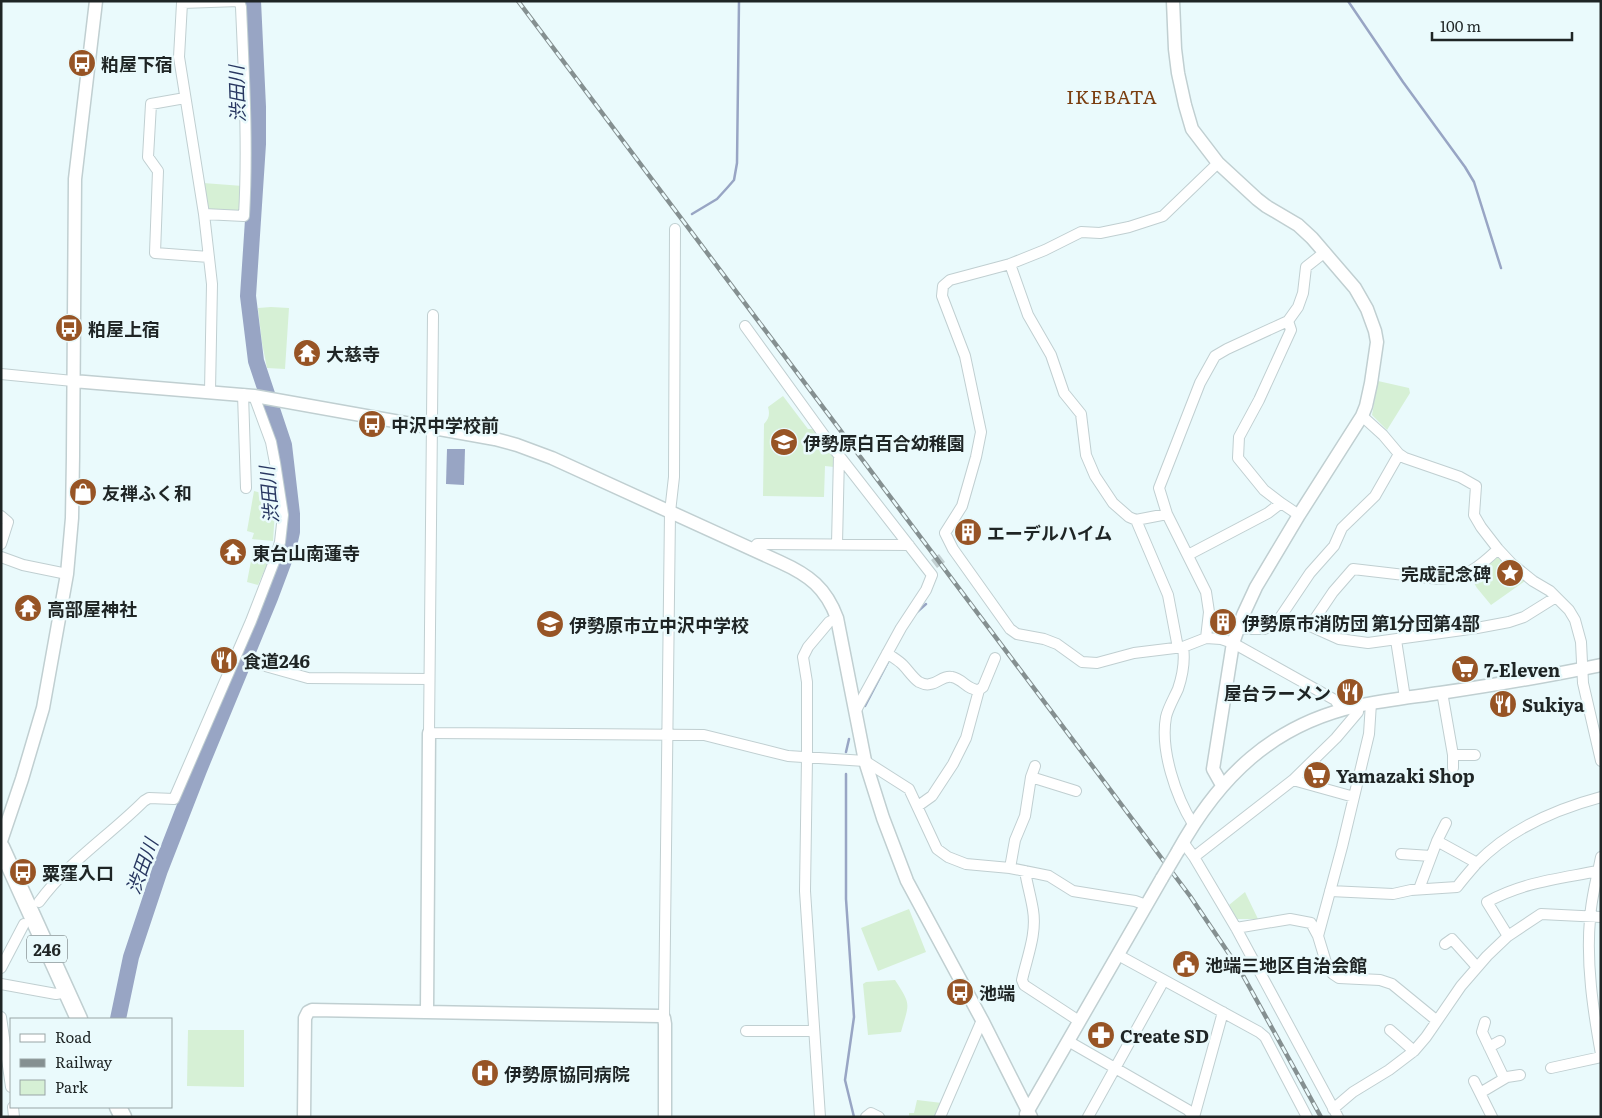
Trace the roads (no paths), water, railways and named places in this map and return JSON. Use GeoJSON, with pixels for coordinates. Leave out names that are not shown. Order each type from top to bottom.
{"type":"FeatureCollection","features":[{"type":"Feature","properties":{"kind":"highway","name":"246"},"geometry":{"type":"LineString","coordinates":[[1,847],[79,1018]]}},
{"type":"Feature","properties":{"kind":"street"},"geometry":{"type":"LineString","coordinates":[[1,840],[22,779],[43,708],[67,574],[72,518],[74,180],[96,1]]}},
{"type":"Feature","properties":{"kind":"street"},"geometry":{"type":"LineString","coordinates":[[204,214],[244,216],[246,171],[241,7],[239,1],[182,3],[179,57],[204,214],[212,284],[210,391]]}},
{"type":"Feature","properties":{"kind":"street"},"geometry":{"type":"LineString","coordinates":[[1173,1],[1177,65],[1188,118],[1199,139],[1218,163],[1266,206],[1298,226],[1325,252],[1355,288],[1372,320],[1376,342],[1373,373],[1362,416],[1256,587],[1233,643],[1213,769],[1222,785]]}},
{"type":"Feature","properties":{"kind":"street"},"geometry":{"type":"LineString","coordinates":[[185,98],[151,104],[148,157],[158,171],[155,253],[209,257]]}},
{"type":"Feature","properties":{"kind":"street"},"geometry":{"type":"LineString","coordinates":[[1218,163],[1163,216],[1100,234],[1081,232],[1045,250],[1010,264],[950,280],[943,286],[942,296],[965,356],[981,432],[962,506],[945,533],[949,552],[1010,629],[1017,634],[1044,639],[1056,644],[1082,662],[1097,663],[1134,653],[1180,648],[1206,638],[1226,640],[1335,700],[1342,710]]}},
{"type":"Feature","properties":{"kind":"street"},"geometry":{"type":"LineString","coordinates":[[665,1117],[664,1018],[670,512],[674,477],[676,229]]}},
{"type":"Feature","properties":{"kind":"street"},"geometry":{"type":"LineString","coordinates":[[1206,638],[1209,612],[1206,592],[1167,514],[1160,488],[1200,383],[1215,356],[1288,321],[1294,315],[1303,294],[1306,267],[1325,252]]}},
{"type":"Feature","properties":{"kind":"street"},"geometry":{"type":"LineString","coordinates":[[1010,264],[1028,315],[1051,356],[1064,393],[1081,414],[1086,455],[1095,476],[1113,503],[1129,517],[1136,520],[1167,514]]}},
{"type":"Feature","properties":{"kind":"street"},"geometry":{"type":"LineString","coordinates":[[427,1011],[433,315]]}},
{"type":"Feature","properties":{"kind":"street"},"geometry":{"type":"LineString","coordinates":[[1288,321],[1291,330],[1239,437],[1238,458],[1264,490],[1299,515]]}},
{"type":"Feature","properties":{"kind":"street"},"geometry":{"type":"LineString","coordinates":[[745,326],[839,455],[909,545],[931,566],[932,575],[926,590],[907,618],[856,712]]}},
{"type":"Feature","properties":{"kind":"street"},"geometry":{"type":"LineString","coordinates":[[1,374],[252,396],[517,445],[552,458],[793,568],[810,578],[832,604],[837,618],[865,761],[883,818],[907,882],[982,1020],[1028,1114]]}},
{"type":"Feature","properties":{"kind":"street"},"geometry":{"type":"LineString","coordinates":[[246,488],[252,396]]}},
{"type":"Feature","properties":{"kind":"street"},"geometry":{"type":"LineString","coordinates":[[38,902],[49,887],[72,864],[111,832],[144,801],[149,798],[174,799],[236,657],[275,559],[280,542],[283,515],[271,442],[252,396]]}},
{"type":"Feature","properties":{"kind":"street"},"geometry":{"type":"LineString","coordinates":[[1362,416],[1383,435],[1398,454],[1460,477],[1476,486],[1474,515],[1498,549],[1512,564],[1533,581],[1550,591],[1575,620],[1581,642],[1583,683],[1601,761]]}},
{"type":"Feature","properties":{"kind":"street"},"geometry":{"type":"LineString","coordinates":[[1238,629],[1264,629],[1275,625],[1310,573],[1334,546],[1342,528],[1375,496],[1398,454]]}},
{"type":"Feature","properties":{"kind":"street"},"geometry":{"type":"LineString","coordinates":[[837,544],[839,455]]}},
{"type":"Feature","properties":{"kind":"street"},"geometry":{"type":"LineString","coordinates":[[1188,555],[1268,513],[1281,503]]}},
{"type":"Feature","properties":{"kind":"street"},"geometry":{"type":"LineString","coordinates":[[1,516],[8,522],[1,544]]}},
{"type":"Feature","properties":{"kind":"street"},"geometry":{"type":"LineString","coordinates":[[1136,520],[1168,595],[1180,648],[1185,656],[1180,681],[1166,717],[1165,745],[1166,758],[1186,812],[1193,824]]}},
{"type":"Feature","properties":{"kind":"street"},"geometry":{"type":"LineString","coordinates":[[752,550],[757,544],[909,545]]}},
{"type":"Feature","properties":{"kind":"street"},"geometry":{"type":"LineString","coordinates":[[1498,549],[1479,567],[1466,574],[1439,580],[1353,569],[1333,592],[1310,626],[1328,635],[1352,642],[1368,643],[1396,640],[1509,622],[1524,617],[1556,597]]}},
{"type":"Feature","properties":{"kind":"street"},"geometry":{"type":"LineString","coordinates":[[1,557],[23,566],[67,574]]}},
{"type":"Feature","properties":{"kind":"street"},"geometry":{"type":"LineString","coordinates":[[820,1117],[805,891],[807,758],[804,652],[830,622],[837,618]]}},
{"type":"Feature","properties":{"kind":"street"},"geometry":{"type":"LineString","coordinates":[[1396,640],[1405,698]]}},
{"type":"Feature","properties":{"kind":"street"},"geometry":{"type":"LineString","coordinates":[[887,653],[919,682],[927,685],[935,684],[944,677],[951,676],[960,680],[966,687],[979,690]]}},
{"type":"Feature","properties":{"kind":"street"},"geometry":{"type":"LineString","coordinates":[[918,806],[932,796],[953,764],[966,738],[979,690],[983,687],[995,658]]}},
{"type":"Feature","properties":{"kind":"street"},"geometry":{"type":"LineString","coordinates":[[251,662],[308,678],[429,679]]}},
{"type":"Feature","properties":{"kind":"street"},"geometry":{"type":"LineString","coordinates":[[1028,1114],[1079,1021],[1193,824],[1222,785],[1250,759],[1276,740],[1315,719],[1364,704],[1601,665]]}},
{"type":"Feature","properties":{"kind":"street"},"geometry":{"type":"LineString","coordinates":[[1442,692],[1453,756],[1453,768]]}},
{"type":"Feature","properties":{"kind":"street"},"geometry":{"type":"LineString","coordinates":[[1194,858],[1293,780],[1336,738],[1364,704]]}},
{"type":"Feature","properties":{"kind":"street"},"geometry":{"type":"LineString","coordinates":[[1318,936],[1369,734],[1364,704]]}},
{"type":"Feature","properties":{"kind":"street"},"geometry":{"type":"LineString","coordinates":[[429,733],[668,733],[704,735],[769,752],[807,758],[865,761],[909,789],[938,849],[948,857],[966,864],[1010,868],[1049,876],[1073,891],[1136,901],[1146,905]]}},
{"type":"Feature","properties":{"kind":"street"},"geometry":{"type":"LineString","coordinates":[[1453,756],[1475,755]]}},
{"type":"Feature","properties":{"kind":"street"},"geometry":{"type":"LineString","coordinates":[[1010,868],[1015,840],[1025,816],[1034,766]]}},
{"type":"Feature","properties":{"kind":"street"},"geometry":{"type":"LineString","coordinates":[[1031,777],[1076,791]]}},
{"type":"Feature","properties":{"kind":"street"},"geometry":{"type":"LineString","coordinates":[[1293,780],[1354,797]]}},
{"type":"Feature","properties":{"kind":"street"},"geometry":{"type":"LineString","coordinates":[[1330,891],[1393,894],[1419,889],[1457,887],[1477,863],[1521,829],[1580,803],[1601,797]]}},
{"type":"Feature","properties":{"kind":"street"},"geometry":{"type":"LineString","coordinates":[[1419,889],[1437,840],[1446,823]]}},
{"type":"Feature","properties":{"kind":"street"},"geometry":{"type":"LineString","coordinates":[[1437,840],[1477,863]]}},
{"type":"Feature","properties":{"kind":"street"},"geometry":{"type":"LineString","coordinates":[[1180,846],[1194,858],[1236,928],[1336,1113],[1353,1092],[1390,1070],[1414,1051],[1426,1038],[1436,1020],[1461,986],[1508,936],[1541,914],[1601,917]]}},
{"type":"Feature","properties":{"kind":"street"},"geometry":{"type":"LineString","coordinates":[[1401,854],[1431,856]]}},
{"type":"Feature","properties":{"kind":"street"},"geometry":{"type":"LineString","coordinates":[[1551,1068],[1601,1056],[1589,940],[1590,917],[1601,857]]}},
{"type":"Feature","properties":{"kind":"street"},"geometry":{"type":"LineString","coordinates":[[1025,871],[1033,910],[1034,927],[1032,946],[1022,980],[1024,985],[1079,1021]]}},
{"type":"Feature","properties":{"kind":"street"},"geometry":{"type":"LineString","coordinates":[[1508,936],[1487,902],[1526,884],[1598,871]]}},
{"type":"Feature","properties":{"kind":"street"},"geometry":{"type":"LineString","coordinates":[[1236,928],[1290,918],[1311,923],[1318,936],[1328,969],[1333,974],[1339,978],[1380,980],[1392,984],[1436,1020]]}},
{"type":"Feature","properties":{"kind":"street"},"geometry":{"type":"LineString","coordinates":[[1,968],[24,924]]}},
{"type":"Feature","properties":{"kind":"street"},"geometry":{"type":"LineString","coordinates":[[1452,939],[1477,967]]}},
{"type":"Feature","properties":{"kind":"street"},"geometry":{"type":"LineString","coordinates":[[1118,955],[1259,1032],[1265,1038],[1307,1117]]}},
{"type":"Feature","properties":{"kind":"street"},"geometry":{"type":"LineString","coordinates":[[1088,1117],[1164,980]]}},
{"type":"Feature","properties":{"kind":"street"},"geometry":{"type":"LineString","coordinates":[[1,984],[56,994],[66,992]]}},
{"type":"Feature","properties":{"kind":"street"},"geometry":{"type":"LineString","coordinates":[[304,1117],[305,1018],[308,1012],[312,1010],[660,1016],[664,1018]]}},
{"type":"Feature","properties":{"kind":"street"},"geometry":{"type":"LineString","coordinates":[[1194,1117],[1223,1012]]}},
{"type":"Feature","properties":{"kind":"street"},"geometry":{"type":"LineString","coordinates":[[1,1017],[10,1080]]}},
{"type":"Feature","properties":{"kind":"street"},"geometry":{"type":"LineString","coordinates":[[940,1117],[982,1020]]}},
{"type":"Feature","properties":{"kind":"street"},"geometry":{"type":"LineString","coordinates":[[1485,1022],[1482,1032],[1504,1078]]}},
{"type":"Feature","properties":{"kind":"street"},"geometry":{"type":"LineString","coordinates":[[1390,1030],[1414,1051]]}},
{"type":"Feature","properties":{"kind":"street"},"geometry":{"type":"LineString","coordinates":[[746,1031],[814,1031]]}},
{"type":"Feature","properties":{"kind":"street"},"geometry":{"type":"LineString","coordinates":[[1068,1041],[1188,1110],[1194,1117]]}},
{"type":"Feature","properties":{"kind":"street"},"geometry":{"type":"LineString","coordinates":[[1489,1047],[1500,1041]]}},
{"type":"Feature","properties":{"kind":"street"},"geometry":{"type":"LineString","coordinates":[[1480,1093],[1504,1078],[1520,1075]]}},
{"type":"Feature","properties":{"kind":"street"},"geometry":{"type":"LineString","coordinates":[[1474,1082],[1492,1117]]}},
{"type":"Feature","properties":{"kind":"street"},"geometry":{"type":"LineString","coordinates":[[866,1117],[871,1113],[879,1117]]}},
{"type":"Feature","properties":{"kind":"water"},"geometry":{"type":"Polygon","coordinates":[[[447,449],[465,449],[464,485],[446,484],[447,449]]]}},
{"type":"Feature","properties":{"kind":"waterway","name":"渋田川"},"geometry":{"type":"LineString","coordinates":[[118,1018],[131,957],[160,870],[270,598],[288,550],[292,532],[292,514],[284,445],[256,361],[248,296],[258,144],[253,1]]}},
{"type":"Feature","properties":{"kind":"waterway"},"geometry":{"type":"LineString","coordinates":[[692,214],[717,199],[734,180],[737,163],[739,1]]}},
{"type":"Feature","properties":{"kind":"waterway"},"geometry":{"type":"LineString","coordinates":[[1348,1],[1474,182],[1501,268]]}},
{"type":"Feature","properties":{"kind":"waterway"},"geometry":{"type":"LineString","coordinates":[[917,612],[926,604]]}},
{"type":"Feature","properties":{"kind":"waterway"},"geometry":{"type":"LineString","coordinates":[[865,706],[889,660]]}},
{"type":"Feature","properties":{"kind":"waterway"},"geometry":{"type":"LineString","coordinates":[[846,752],[849,739]]}},
{"type":"Feature","properties":{"kind":"waterway"},"geometry":{"type":"LineString","coordinates":[[846,774],[846,899],[854,1017],[845,1080],[854,1117]]}},
{"type":"Feature","properties":{"kind":"tunnel"},"geometry":{"type":"LineString","coordinates":[[934,564],[946,555]]}},
{"type":"Feature","properties":{"kind":"railway"},"geometry":{"type":"LineString","coordinates":[[518,1],[1190,896],[1240,970],[1321,1117]]}},
{"type":"Feature","properties":{"kind":"place","name":"粕屋下宿"},"geometry":{"type":"Point","coordinates":[82,63]}},
{"type":"Feature","properties":{"kind":"place","name":"粕屋上宿"},"geometry":{"type":"Point","coordinates":[69,328]}},
{"type":"Feature","properties":{"kind":"place","name":"大慈寺"},"geometry":{"type":"Point","coordinates":[307,353]}},
{"type":"Feature","properties":{"kind":"place","name":"中沢中学校前"},"geometry":{"type":"Point","coordinates":[372,424]}},
{"type":"Feature","properties":{"kind":"place","name":"伊勢原白百合幼稚園"},"geometry":{"type":"Point","coordinates":[784,442]}},
{"type":"Feature","properties":{"kind":"place","name":"友禅ふく和"},"geometry":{"type":"Point","coordinates":[83,492]}},
{"type":"Feature","properties":{"kind":"place","name":"エーデルハイム"},"geometry":{"type":"Point","coordinates":[968,532]}},
{"type":"Feature","properties":{"kind":"place","name":"東台山南蓮寺"},"geometry":{"type":"Point","coordinates":[233,552]}},
{"type":"Feature","properties":{"kind":"place","name":"完成記念碑"},"geometry":{"type":"Point","coordinates":[1510,573]}},
{"type":"Feature","properties":{"kind":"place","name":"高部屋神社"},"geometry":{"type":"Point","coordinates":[28,608]}},
{"type":"Feature","properties":{"kind":"place","name":"伊勢原市消防団 第1分団第4部"},"geometry":{"type":"Point","coordinates":[1223,622]}},
{"type":"Feature","properties":{"kind":"place","name":"伊勢原市立中沢中学校"},"geometry":{"type":"Point","coordinates":[550,624]}},
{"type":"Feature","properties":{"kind":"place","name":"食道246"},"geometry":{"type":"Point","coordinates":[224,660]}},
{"type":"Feature","properties":{"kind":"place","name":"7-Eleven"},"geometry":{"type":"Point","coordinates":[1465,669]}},
{"type":"Feature","properties":{"kind":"place","name":"屋台ラーメン"},"geometry":{"type":"Point","coordinates":[1350,692]}},
{"type":"Feature","properties":{"kind":"place","name":"Sukiya"},"geometry":{"type":"Point","coordinates":[1503,704]}},
{"type":"Feature","properties":{"kind":"place","name":"Yamazaki Shop"},"geometry":{"type":"Point","coordinates":[1317,775]}},
{"type":"Feature","properties":{"kind":"place","name":"粟窪入口"},"geometry":{"type":"Point","coordinates":[23,872]}},
{"type":"Feature","properties":{"kind":"place","name":"池端三地区自治会館"},"geometry":{"type":"Point","coordinates":[1186,964]}},
{"type":"Feature","properties":{"kind":"place","name":"池端"},"geometry":{"type":"Point","coordinates":[960,992]}},
{"type":"Feature","properties":{"kind":"place","name":"Create SD"},"geometry":{"type":"Point","coordinates":[1101,1035]}},
{"type":"Feature","properties":{"kind":"place","name":"伊勢原協同病院"},"geometry":{"type":"Point","coordinates":[485,1073]}},
{"type":"Feature","properties":{"kind":"district","name":"IKEBATA"},"geometry":{"type":"Point","coordinates":[1112,96]}}]}
